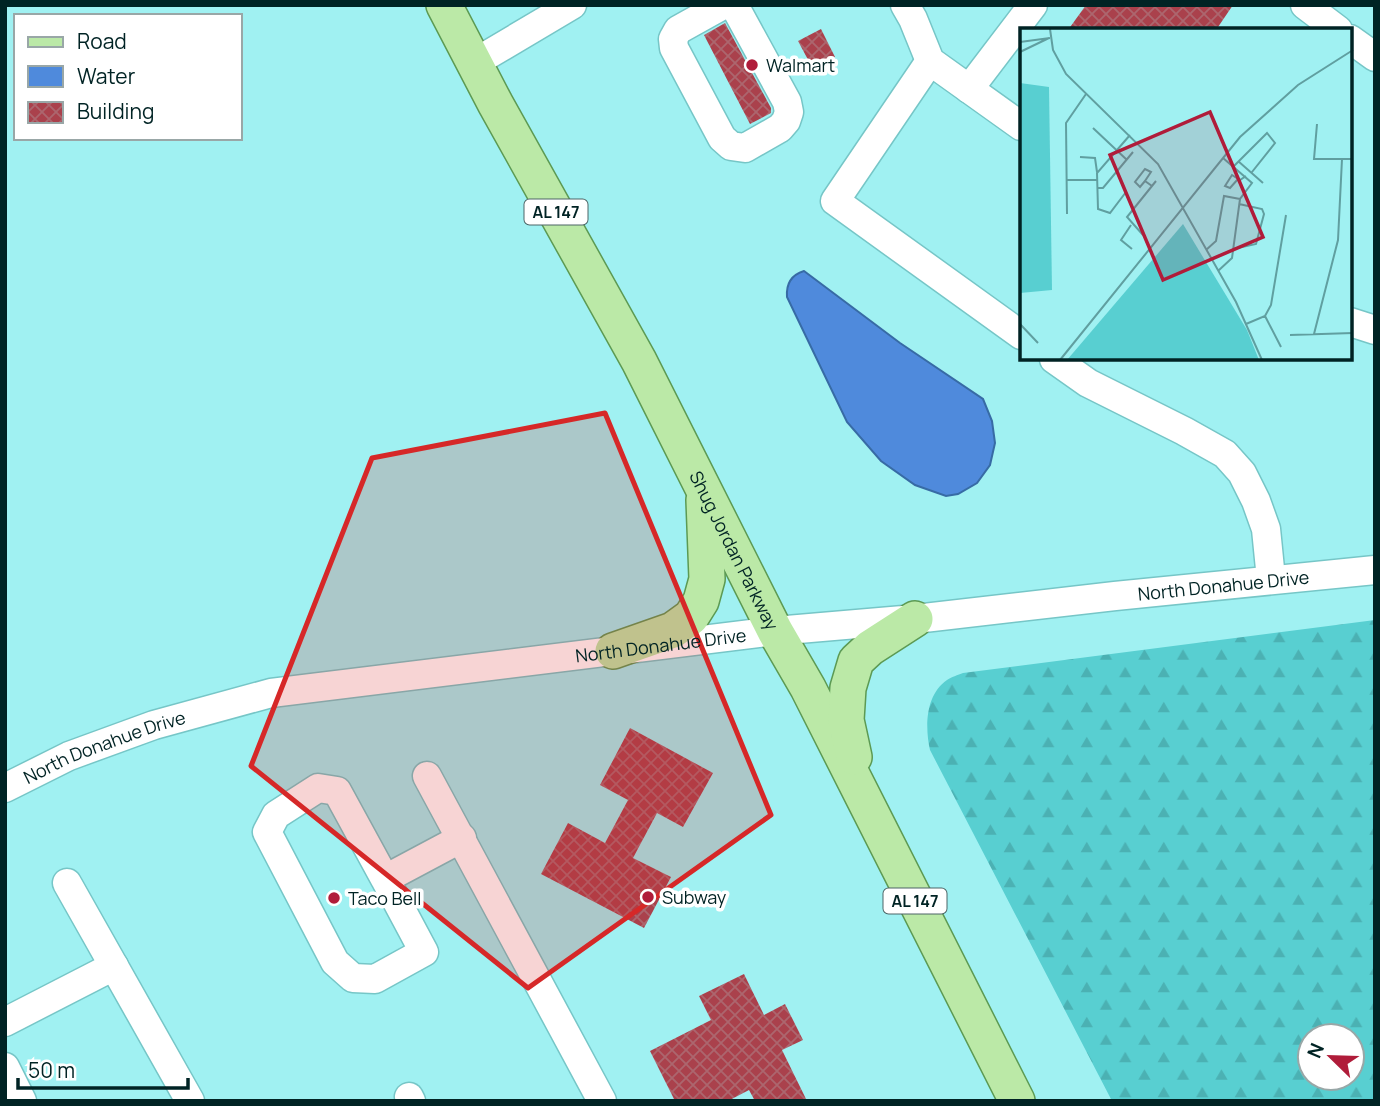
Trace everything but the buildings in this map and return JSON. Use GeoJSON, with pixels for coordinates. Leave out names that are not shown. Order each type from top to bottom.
{"type":"FeatureCollection","features":[{"type":"Feature","properties":{"kind":"main road","name":"Shug Jordan Parkway"},"geometry":{"type":"LineString","coordinates":[[444,5],[495,103],[639,361],[1017,1101]]}},
{"type":"Feature","properties":{"kind":"main road"},"geometry":{"type":"LineString","coordinates":[[612,652],[673,629],[691,617],[701,601],[707,579],[703,489]]}},
{"type":"Feature","properties":{"kind":"main road"},"geometry":{"type":"LineString","coordinates":[[862,794],[846,720],[848,688],[856,661],[870,648],[915,620]]}},
{"type":"Feature","properties":{"kind":"street"},"geometry":{"type":"LineString","coordinates":[[474,63],[572,5]]}},
{"type":"Feature","properties":{"kind":"street"},"geometry":{"type":"LineString","coordinates":[[723,5],[678,30],[673,39],[674,48],[722,138],[731,146],[745,148],[780,128],[789,112],[787,102],[734,5]]}},
{"type":"Feature","properties":{"kind":"street"},"geometry":{"type":"LineString","coordinates":[[905,5],[930,61],[1020,125]]}},
{"type":"Feature","properties":{"kind":"street"},"geometry":{"type":"LineString","coordinates":[[969,89],[1033,5]]}},
{"type":"Feature","properties":{"kind":"street"},"geometry":{"type":"LineString","coordinates":[[1305,5],[1335,28]]}},
{"type":"Feature","properties":{"kind":"street"},"geometry":{"type":"LineString","coordinates":[[1352,40],[1375,57]]}},
{"type":"Feature","properties":{"kind":"street"},"geometry":{"type":"LineString","coordinates":[[930,61],[835,201],[1020,334]]}},
{"type":"Feature","properties":{"kind":"street"},"geometry":{"type":"LineString","coordinates":[[1055,360],[1088,383],[1224,454],[1242,473],[1256,501],[1266,529],[1271,579]]}},
{"type":"Feature","properties":{"kind":"street","name":"North Donahue Drive"},"geometry":{"type":"LineString","coordinates":[[5,788],[69,756],[154,725],[271,694],[775,631],[915,620],[1375,569]]}},
{"type":"Feature","properties":{"kind":"street"},"geometry":{"type":"LineString","coordinates":[[428,776],[602,1101]]}},
{"type":"Feature","properties":{"kind":"street"},"geometry":{"type":"LineString","coordinates":[[318,788],[337,791],[385,879],[424,952],[375,979],[353,978],[335,962],[267,832],[276,815],[318,788]]}},
{"type":"Feature","properties":{"kind":"street"},"geometry":{"type":"LineString","coordinates":[[385,879],[461,838]]}},
{"type":"Feature","properties":{"kind":"street"},"geometry":{"type":"LineString","coordinates":[[67,883],[190,1101]]}},
{"type":"Feature","properties":{"kind":"street"},"geometry":{"type":"LineString","coordinates":[[5,1022],[114,966]]}},
{"type":"Feature","properties":{"kind":"street"},"geometry":{"type":"LineString","coordinates":[[5,1067],[22,1101]]}},
{"type":"Feature","properties":{"kind":"highlighted area"},"geometry":{"type":"Polygon","coordinates":[[[605,413],[771,815],[528,988],[251,766],[372,458],[605,413]]]}},
{"type":"Feature","properties":{"kind":"green space"},"geometry":{"type":"Polygon","coordinates":[[[1375,620],[1375,1101],[1112,1101],[930,750],[928,712],[934,694],[953,677],[963,673],[1375,620]]]}},
{"type":"Feature","properties":{"kind":"water"},"geometry":{"type":"Polygon","coordinates":[[[804,271],[900,343],[983,399],[992,421],[995,443],[990,465],[977,483],[958,494],[946,496],[915,485],[881,461],[847,422],[787,297],[790,281],[804,271]]]}},
{"type":"Feature","properties":{"kind":"place","name":"Walmart"},"geometry":{"type":"Point","coordinates":[752,65]}},
{"type":"Feature","properties":{"kind":"place","name":"Subway"},"geometry":{"type":"Point","coordinates":[648,897]}},
{"type":"Feature","properties":{"kind":"place","name":"Taco Bell"},"geometry":{"type":"Point","coordinates":[334,898]}}]}
